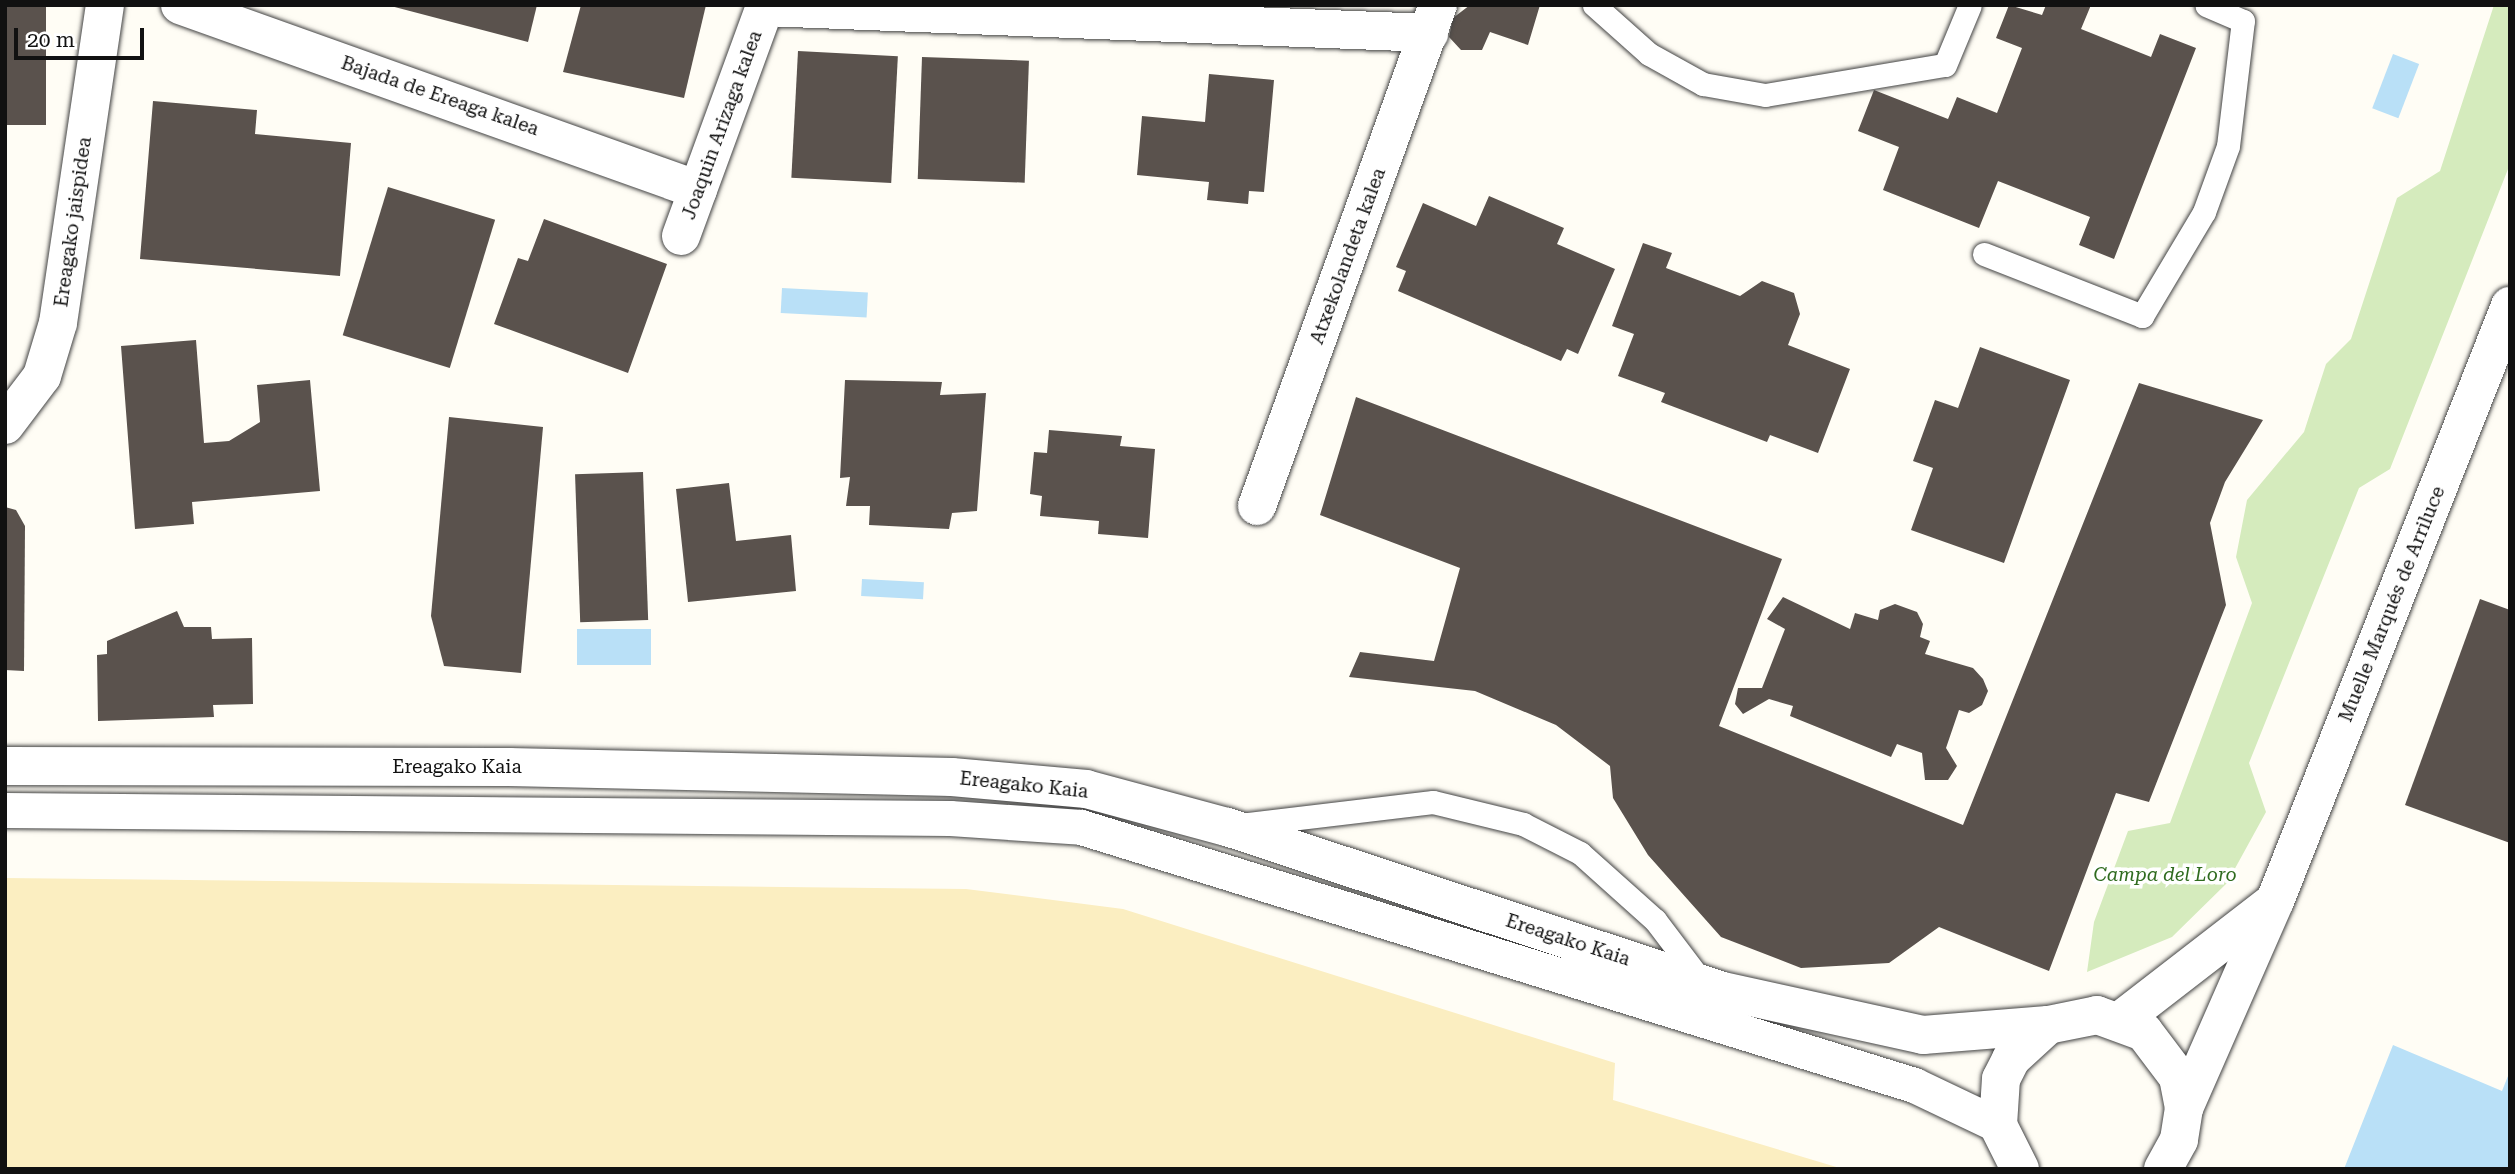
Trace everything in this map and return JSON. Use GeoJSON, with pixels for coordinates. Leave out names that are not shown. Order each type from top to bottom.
{"type":"FeatureCollection","features":[{"type":"Feature","properties":{"kind":"street","name":"Ereagako jaispidea"},"geometry":{"type":"LineString","coordinates":[[5,425],[43,376],[58,323],[105,5]]}},
{"type":"Feature","properties":{"kind":"street","name":"Bajada de Ereaga kalea"},"geometry":{"type":"LineString","coordinates":[[180,5],[698,190]]}},
{"type":"Feature","properties":{"kind":"street","name":"Joaquin Arizaga kalea"},"geometry":{"type":"LineString","coordinates":[[681,236],[765,7],[997,9],[1434,19]]}},
{"type":"Feature","properties":{"kind":"street","name":"Atxekolandeta kalea"},"geometry":{"type":"LineString","coordinates":[[1257,506],[1434,19]]}},
{"type":"Feature","properties":{"kind":"street","name":"Muelle Marqués de Arriluce"},"geometry":{"type":"LineString","coordinates":[[2184,1108],[2275,901],[2510,306]]}},
{"type":"Feature","properties":{"kind":"street","name":"Ereagako Kaia"},"geometry":{"type":"LineString","coordinates":[[5,766],[509,767],[952,777],[1086,789],[1227,827],[1704,985],[1923,1035],[2048,1025],[2097,1015],[2122,1020]]}},
{"type":"Feature","properties":{"kind":"street","name":"Ereagako Kaia"},"geometry":{"type":"LineString","coordinates":[[5,810],[950,818],[1081,827],[1914,1086],[1998,1125]]}},
{"type":"Feature","properties":{"kind":"street"},"geometry":{"type":"LineString","coordinates":[[2163,1169],[2179,1140],[2184,1108],[2178,1077],[2162,1049],[2122,1020],[2275,901]]}},
{"type":"Feature","properties":{"kind":"street"},"geometry":{"type":"LineString","coordinates":[[2020,1169],[1998,1125],[2006,1069],[2027,1039],[2048,1025]]}},
{"type":"Feature","properties":{"kind":"lane"},"geometry":{"type":"LineString","coordinates":[[1594,5],[1649,54],[1703,84],[1765,95],[1945,65],[1970,5]]}},
{"type":"Feature","properties":{"kind":"lane"},"geometry":{"type":"LineString","coordinates":[[1984,254],[2142,316],[2204,212],[2228,146],[2243,21],[2206,5]]}},
{"type":"Feature","properties":{"kind":"lane"},"geometry":{"type":"LineString","coordinates":[[1227,827],[1433,802],[1523,824],[1580,853],[1655,920],[1704,985]]}},
{"type":"Feature","properties":{"kind":"green space","name":"Campa del Loro"},"geometry":{"type":"Polygon","coordinates":[[[2494,5],[2510,5],[2510,164],[2390,469],[2359,488],[2249,763],[2266,812],[2227,883],[2172,937],[2087,972],[2094,922],[2128,831],[2170,823],[2252,603],[2236,557],[2247,500],[2304,432],[2326,364],[2351,339],[2397,198],[2440,171],[2494,5]]]}},
{"type":"Feature","properties":{"kind":"sand"},"geometry":{"type":"Polygon","coordinates":[[[5,878],[966,889],[1123,909],[1615,1063],[1613,1100],[1843,1169],[5,1169],[5,878]]]}},
{"type":"Feature","properties":{"kind":"water"},"geometry":{"type":"Polygon","coordinates":[[[2393,54],[2419,64],[2398,118],[2372,108],[2393,54]]]}},
{"type":"Feature","properties":{"kind":"water"},"geometry":{"type":"Polygon","coordinates":[[[782,288],[868,293],[867,317],[781,313],[782,288]]]}},
{"type":"Feature","properties":{"kind":"water"},"geometry":{"type":"Polygon","coordinates":[[[862,579],[924,582],[923,599],[861,596],[862,579]]]}},
{"type":"Feature","properties":{"kind":"water"},"geometry":{"type":"Polygon","coordinates":[[[577,629],[651,629],[651,665],[577,665],[577,629]]]}},
{"type":"Feature","properties":{"kind":"water"},"geometry":{"type":"Polygon","coordinates":[[[2393,1045],[2502,1091],[2510,1071],[2510,1169],[2344,1169],[2393,1045]]]}},
{"type":"Feature","properties":{"kind":"building"},"geometry":{"type":"Polygon","coordinates":[[[5,5],[46,5],[46,125],[5,125],[5,5]]]}},
{"type":"Feature","properties":{"kind":"building"},"geometry":{"type":"Polygon","coordinates":[[[387,5],[537,5],[528,42],[387,5]]]}},
{"type":"Feature","properties":{"kind":"building"},"geometry":{"type":"Polygon","coordinates":[[[581,5],[706,5],[684,98],[563,72],[581,5]]]}},
{"type":"Feature","properties":{"kind":"building"},"geometry":{"type":"Polygon","coordinates":[[[1470,5],[1540,5],[1528,45],[1490,32],[1482,50],[1461,50],[1449,37],[1453,18],[1470,5]]]}},
{"type":"Feature","properties":{"kind":"building"},"geometry":{"type":"Polygon","coordinates":[[[2009,5],[2042,15],[2046,5],[2091,5],[2081,29],[2151,57],[2160,34],[2196,48],[2114,259],[2079,245],[2090,217],[1998,181],[1979,228],[1883,190],[1899,147],[1858,131],[1874,90],[1948,119],[1957,97],[1997,113],[2022,48],[1996,38],[2009,5]]]}},
{"type":"Feature","properties":{"kind":"building"},"geometry":{"type":"Polygon","coordinates":[[[798,51],[898,56],[891,183],[791,178],[798,51]]]}},
{"type":"Feature","properties":{"kind":"building"},"geometry":{"type":"Polygon","coordinates":[[[922,57],[1029,61],[1025,183],[918,179],[922,57]]]}},
{"type":"Feature","properties":{"kind":"building"},"geometry":{"type":"Polygon","coordinates":[[[1209,74],[1274,80],[1264,192],[1249,191],[1248,204],[1207,200],[1209,182],[1137,175],[1142,116],[1205,122],[1209,74]]]}},
{"type":"Feature","properties":{"kind":"building"},"geometry":{"type":"Polygon","coordinates":[[[153,101],[257,110],[255,134],[351,143],[340,276],[140,259],[153,101]]]}},
{"type":"Feature","properties":{"kind":"building"},"geometry":{"type":"Polygon","coordinates":[[[388,187],[495,220],[450,368],[343,335],[388,187]]]}},
{"type":"Feature","properties":{"kind":"building"},"geometry":{"type":"Polygon","coordinates":[[[1489,196],[1564,228],[1557,244],[1615,269],[1578,354],[1567,349],[1561,361],[1398,291],[1406,271],[1396,267],[1423,203],[1476,226],[1489,196]]]}},
{"type":"Feature","properties":{"kind":"building"},"geometry":{"type":"Polygon","coordinates":[[[544,219],[667,264],[628,373],[494,324],[518,258],[528,261],[544,219]]]}},
{"type":"Feature","properties":{"kind":"building"},"geometry":{"type":"Polygon","coordinates":[[[1643,243],[1672,253],[1666,268],[1740,296],[1762,281],[1794,293],[1800,314],[1788,345],[1850,369],[1818,453],[1770,435],[1767,442],[1661,402],[1665,393],[1618,376],[1634,334],[1612,326],[1643,243]]]}},
{"type":"Feature","properties":{"kind":"building"},"geometry":{"type":"Polygon","coordinates":[[[196,340],[204,443],[229,441],[260,422],[257,385],[310,380],[320,491],[192,502],[194,524],[135,529],[121,346],[196,340]]]}},
{"type":"Feature","properties":{"kind":"building"},"geometry":{"type":"Polygon","coordinates":[[[1980,347],[2070,380],[2004,563],[1911,530],[1933,468],[1913,461],[1935,400],[1958,408],[1980,347]]]}},
{"type":"Feature","properties":{"kind":"building"},"geometry":{"type":"Polygon","coordinates":[[[845,380],[942,382],[940,395],[986,393],[977,511],[952,513],[949,529],[869,525],[870,506],[846,506],[850,477],[840,478],[845,380]]]}},
{"type":"Feature","properties":{"kind":"building"},"geometry":{"type":"Polygon","coordinates":[[[2139,383],[2263,420],[2225,482],[2210,523],[2226,605],[2149,802],[2116,793],[2049,971],[1939,927],[1889,963],[1801,968],[1721,937],[1648,855],[1613,798],[1610,766],[1556,725],[1475,691],[1349,677],[1360,652],[1434,661],[1460,568],[1320,515],[1356,397],[1782,559],[1719,726],[1963,825],[2139,383]]]}},
{"type":"Feature","properties":{"kind":"building"},"geometry":{"type":"Polygon","coordinates":[[[449,417],[543,427],[521,673],[444,666],[431,616],[449,417]]]}},
{"type":"Feature","properties":{"kind":"building"},"geometry":{"type":"Polygon","coordinates":[[[1049,430],[1122,436],[1120,446],[1155,449],[1148,538],[1098,534],[1099,521],[1040,516],[1042,496],[1030,494],[1034,452],[1047,453],[1049,430]]]}},
{"type":"Feature","properties":{"kind":"building"},"geometry":{"type":"Polygon","coordinates":[[[643,472],[648,620],[580,622],[575,474],[643,472]]]}},
{"type":"Feature","properties":{"kind":"building"},"geometry":{"type":"Polygon","coordinates":[[[729,483],[736,541],[791,535],[796,591],[688,602],[676,489],[729,483]]]}},
{"type":"Feature","properties":{"kind":"building"},"geometry":{"type":"Polygon","coordinates":[[[5,507],[16,510],[25,526],[24,671],[5,670],[5,507]]]}},
{"type":"Feature","properties":{"kind":"building"},"geometry":{"type":"Polygon","coordinates":[[[1783,597],[1850,629],[1855,613],[1878,620],[1880,610],[1895,604],[1917,612],[1923,624],[1920,637],[1930,641],[1925,654],[1973,668],[1983,679],[1988,691],[1982,705],[1969,713],[1959,710],[1946,748],[1957,766],[1948,780],[1925,780],[1922,753],[1897,744],[1891,757],[1790,716],[1793,706],[1769,699],[1743,714],[1735,704],[1738,688],[1762,688],[1785,629],[1767,619],[1783,597]]]}},
{"type":"Feature","properties":{"kind":"building"},"geometry":{"type":"Polygon","coordinates":[[[2480,599],[2510,610],[2510,843],[2405,805],[2480,599]]]}},
{"type":"Feature","properties":{"kind":"building"},"geometry":{"type":"Polygon","coordinates":[[[177,611],[184,627],[211,627],[212,639],[252,638],[253,704],[213,705],[214,717],[98,721],[97,655],[107,654],[107,641],[177,611]]]}}]}
